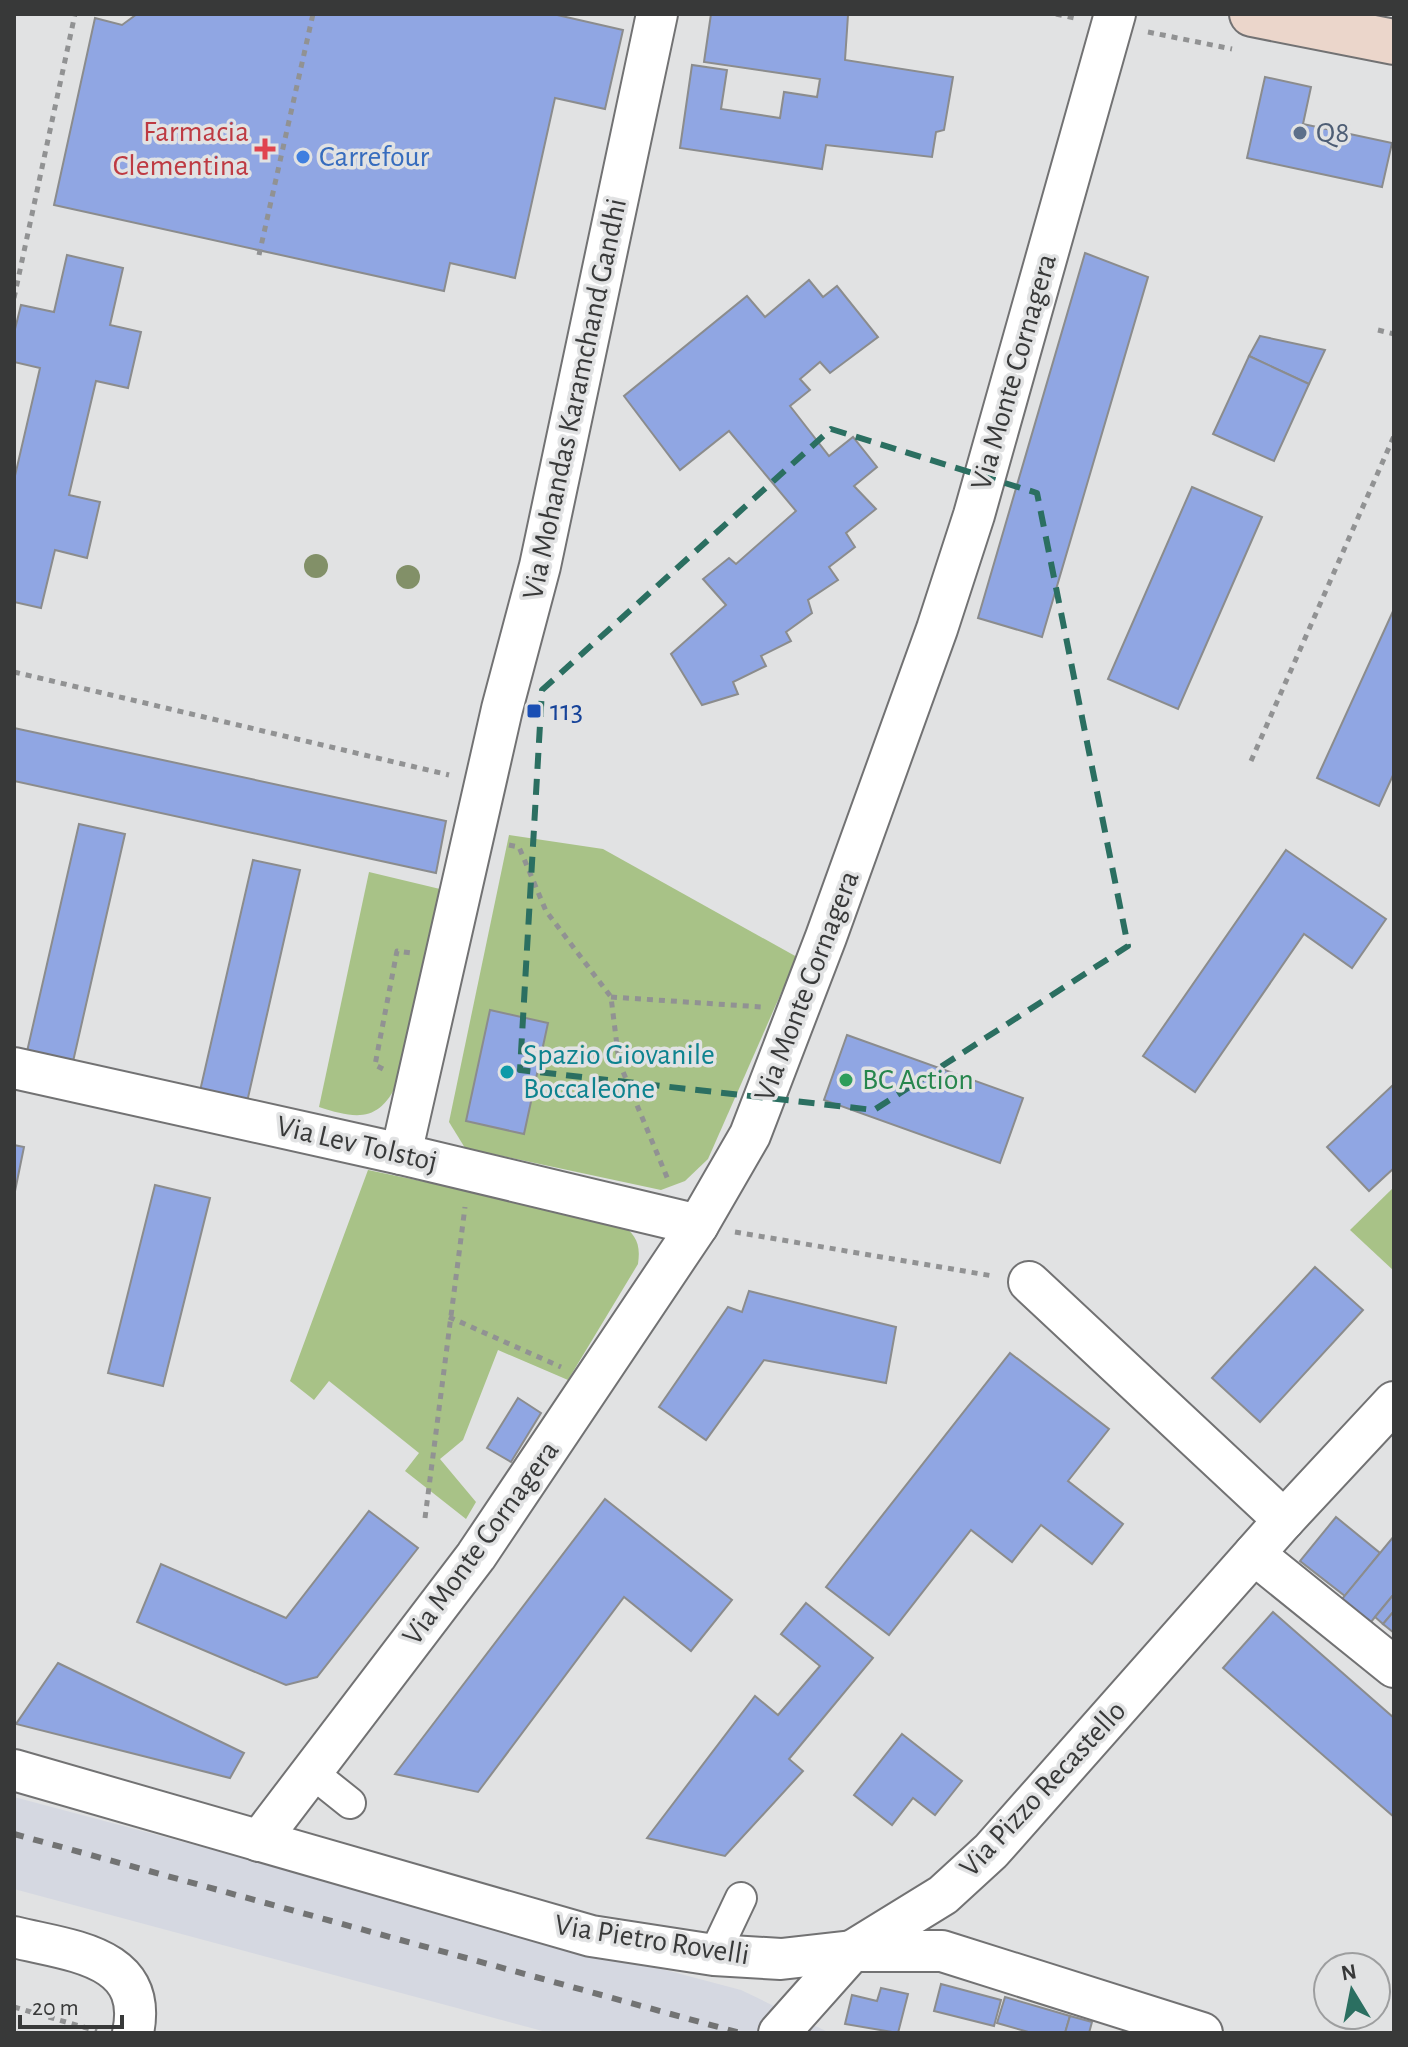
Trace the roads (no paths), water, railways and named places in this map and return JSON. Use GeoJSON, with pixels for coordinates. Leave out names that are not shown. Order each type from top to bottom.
{"type":"FeatureCollection","features":[{"type":"Feature","properties":{"kind":"main road"},"geometry":{"type":"LineString","coordinates":[[1245,32],[1394,42]]}},
{"type":"Feature","properties":{"kind":"street","name":"Via Mohandas Karamchand Gandhi"},"geometry":{"type":"LineString","coordinates":[[401,1154],[485,783],[540,566],[657,14]]}},
{"type":"Feature","properties":{"kind":"street","name":"Via Monte Cornagera"},"geometry":{"type":"LineString","coordinates":[[259,1841],[476,1556],[596,1382],[698,1225],[750,1135],[903,727],[974,515],[1114,20]]}},
{"type":"Feature","properties":{"kind":"street","name":"Via Lev Tolstoj"},"geometry":{"type":"LineString","coordinates":[[14,1068],[401,1154],[698,1225]]}},
{"type":"Feature","properties":{"kind":"street"},"geometry":{"type":"LineString","coordinates":[[1029,1282],[1284,1520]]}},
{"type":"Feature","properties":{"kind":"street","name":"Via Pizzo Recastello"},"geometry":{"type":"LineString","coordinates":[[779,2033],[852,1951],[943,1895],[991,1851],[1284,1520],[1394,1402]]}},
{"type":"Feature","properties":{"kind":"street"},"geometry":{"type":"LineString","coordinates":[[1254,1554],[1394,1667]]}},
{"type":"Feature","properties":{"kind":"street","name":"Via Pietro Rovelli"},"geometry":{"type":"LineString","coordinates":[[14,1770],[591,1936],[714,1955],[781,1959],[852,1951],[942,1951],[1202,2033]]}},
{"type":"Feature","properties":{"kind":"street"},"geometry":{"type":"LineString","coordinates":[[310,1771],[350,1803]]}},
{"type":"Feature","properties":{"kind":"street"},"geometry":{"type":"LineString","coordinates":[[714,1955],[741,1898]]}},
{"type":"Feature","properties":{"kind":"street"},"geometry":{"type":"LineString","coordinates":[[14,1937],[100,1958],[128,1982],[137,2010],[133,2033]]}},
{"type":"Feature","properties":{"kind":"railway"},"geometry":{"type":"LineString","coordinates":[[14,1834],[740,2033]]}},
{"type":"Feature","properties":{"kind":"place","name":"Q8"},"geometry":{"type":"Point","coordinates":[1300,133]}},
{"type":"Feature","properties":{"kind":"place","name":"Farmacia Clementina"},"geometry":{"type":"Point","coordinates":[265,149]}},
{"type":"Feature","properties":{"kind":"place","name":"Carrefour"},"geometry":{"type":"Point","coordinates":[303,157]}},
{"type":"Feature","properties":{"kind":"place","name":"113"},"geometry":{"type":"Point","coordinates":[534,711]}},
{"type":"Feature","properties":{"kind":"place","name":"Spazio Giovanile Boccaleone"},"geometry":{"type":"Point","coordinates":[507,1072]}},
{"type":"Feature","properties":{"kind":"place","name":"BC Action"},"geometry":{"type":"Point","coordinates":[846,1080]}}]}
